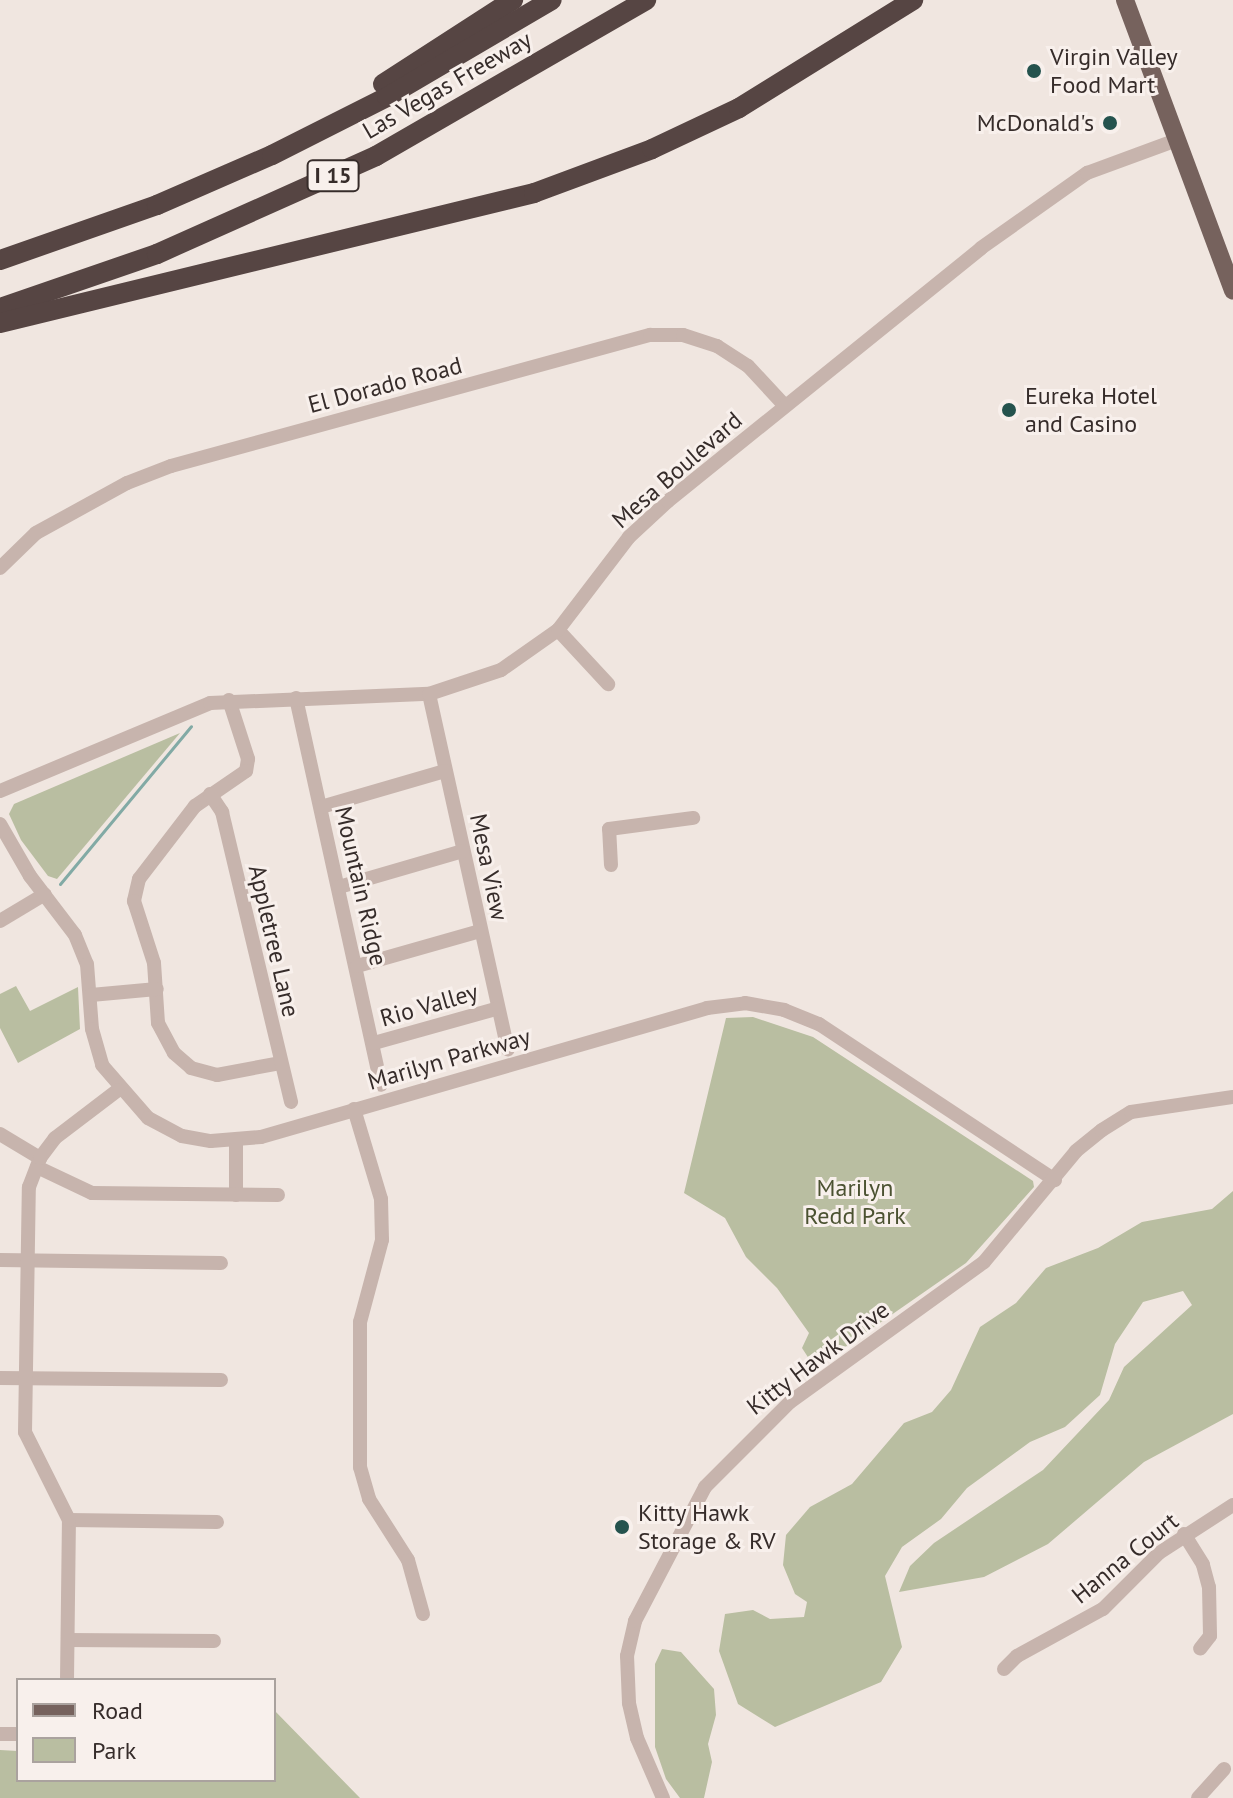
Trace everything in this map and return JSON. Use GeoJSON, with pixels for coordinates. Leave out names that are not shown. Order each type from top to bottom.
{"type":"FeatureCollection","features":[{"type":"Feature","properties":{"kind":"highway"},"geometry":{"type":"LineString","coordinates":[[272,155],[513,0]]}},
{"type":"Feature","properties":{"kind":"highway","name":"Las Vegas Freeway"},"geometry":{"type":"LineString","coordinates":[[0,260],[157,205],[272,155],[387,97],[552,0]]}},
{"type":"Feature","properties":{"kind":"highway","name":"Las Vegas Freeway"},"geometry":{"type":"LineString","coordinates":[[0,308],[157,254],[376,156],[646,0]]}},
{"type":"Feature","properties":{"kind":"highway"},"geometry":{"type":"LineString","coordinates":[[0,323],[546,188],[652,149],[739,108],[913,0]]}},
{"type":"Feature","properties":{"kind":"main road"},"geometry":{"type":"LineString","coordinates":[[1125,0],[1174,141],[1233,291]]}},
{"type":"Feature","properties":{"kind":"street","name":"Mesa Boulevard"},"geometry":{"type":"LineString","coordinates":[[0,791],[190,710],[229,700],[429,694],[501,670],[558,630],[629,537],[785,406],[1056,192],[1087,173],[1174,141]]}},
{"type":"Feature","properties":{"kind":"street","name":"El Dorado Road"},"geometry":{"type":"LineString","coordinates":[[0,568],[36,533],[127,483],[171,466],[650,335],[683,335],[717,346],[748,366],[785,406]]}},
{"type":"Feature","properties":{"kind":"street"},"geometry":{"type":"LineString","coordinates":[[558,630],[608,684]]}},
{"type":"Feature","properties":{"kind":"street","name":"Mesa View"},"geometry":{"type":"LineString","coordinates":[[429,694],[496,1009],[508,1049]]}},
{"type":"Feature","properties":{"kind":"street","name":"Mountain Ridge"},"geometry":{"type":"LineString","coordinates":[[296,698],[381,1085]]}},
{"type":"Feature","properties":{"kind":"street"},"geometry":{"type":"LineString","coordinates":[[229,700],[248,759],[246,771],[210,794],[134,889],[157,989],[164,1039],[191,1068],[217,1075],[280,1063]]}},
{"type":"Feature","properties":{"kind":"street"},"geometry":{"type":"LineString","coordinates":[[321,807],[445,771]]}},
{"type":"Feature","properties":{"kind":"street","name":"Appletree Lane"},"geometry":{"type":"LineString","coordinates":[[210,794],[222,812],[291,1102]]}},
{"type":"Feature","properties":{"kind":"street"},"geometry":{"type":"LineString","coordinates":[[611,865],[609,829],[693,818]]}},
{"type":"Feature","properties":{"kind":"street","name":"Marilyn Parkway"},"geometry":{"type":"LineString","coordinates":[[0,824],[75,935],[87,964],[92,1029],[102,1065],[118,1090],[148,1118],[182,1136],[236,1141],[707,1008],[745,1003],[784,1010],[819,1024],[1055,1180]]}},
{"type":"Feature","properties":{"kind":"street"},"geometry":{"type":"LineString","coordinates":[[339,887],[463,851]]}},
{"type":"Feature","properties":{"kind":"street"},"geometry":{"type":"LineString","coordinates":[[0,921],[45,894]]}},
{"type":"Feature","properties":{"kind":"street"},"geometry":{"type":"LineString","coordinates":[[357,966],[480,931]]}},
{"type":"Feature","properties":{"kind":"street"},"geometry":{"type":"LineString","coordinates":[[91,995],[157,989]]}},
{"type":"Feature","properties":{"kind":"street","name":"Rio Valley"},"geometry":{"type":"LineString","coordinates":[[374,1043],[496,1009]]}},
{"type":"Feature","properties":{"kind":"street"},"geometry":{"type":"LineString","coordinates":[[67,1678],[69,1520],[25,1432],[29,1187],[38,1162],[55,1138],[118,1090]]}},
{"type":"Feature","properties":{"kind":"street","name":"Kitty Hawk Drive"},"geometry":{"type":"LineString","coordinates":[[663,1798],[637,1738],[627,1656],[635,1621],[689,1512],[705,1487],[762,1426],[984,1262],[1076,1151],[1131,1112],[1233,1097]]}},
{"type":"Feature","properties":{"kind":"street"},"geometry":{"type":"LineString","coordinates":[[354,1109],[381,1199],[382,1240],[360,1322],[360,1467],[369,1499],[408,1560],[423,1614]]}},
{"type":"Feature","properties":{"kind":"street"},"geometry":{"type":"LineString","coordinates":[[0,1134],[38,1162],[92,1193],[278,1195]]}},
{"type":"Feature","properties":{"kind":"street"},"geometry":{"type":"LineString","coordinates":[[236,1141],[236,1195]]}},
{"type":"Feature","properties":{"kind":"street"},"geometry":{"type":"LineString","coordinates":[[0,1260],[221,1263]]}},
{"type":"Feature","properties":{"kind":"street"},"geometry":{"type":"LineString","coordinates":[[0,1378],[221,1380]]}},
{"type":"Feature","properties":{"kind":"street","name":"Hanna Court"},"geometry":{"type":"LineString","coordinates":[[1004,1669],[1017,1656],[1103,1609],[1184,1534],[1233,1505]]}},
{"type":"Feature","properties":{"kind":"street"},"geometry":{"type":"LineString","coordinates":[[69,1520],[217,1522]]}},
{"type":"Feature","properties":{"kind":"street"},"geometry":{"type":"LineString","coordinates":[[1184,1534],[1203,1565],[1209,1587],[1210,1636],[1200,1649]]}},
{"type":"Feature","properties":{"kind":"street"},"geometry":{"type":"LineString","coordinates":[[68,1640],[214,1641]]}},
{"type":"Feature","properties":{"kind":"street"},"geometry":{"type":"LineString","coordinates":[[1198,1798],[1224,1769]]}},
{"type":"Feature","properties":{"kind":"green space"},"geometry":{"type":"Polygon","coordinates":[[[180,733],[57,879],[48,876],[21,840],[9,814],[14,804],[180,733]]]}},
{"type":"Feature","properties":{"kind":"green space"},"geometry":{"type":"Polygon","coordinates":[[[16,986],[30,1011],[78,987],[80,1029],[18,1063],[0,1028],[0,994],[16,986]]]}},
{"type":"Feature","properties":{"kind":"green space","name":"Marilyn Redd Park"},"geometry":{"type":"Polygon","coordinates":[[[753,1017],[813,1037],[1033,1181],[1034,1187],[966,1263],[815,1368],[802,1348],[809,1333],[777,1288],[746,1257],[725,1218],[684,1193],[726,1018],[753,1017]]]}},
{"type":"Feature","properties":{"kind":"green space"},"geometry":{"type":"Polygon","coordinates":[[[1233,1191],[1233,1414],[1144,1462],[1048,1544],[984,1577],[899,1592],[910,1566],[934,1543],[1043,1470],[1109,1400],[1124,1367],[1192,1305],[1183,1291],[1143,1302],[1115,1344],[1100,1395],[1065,1427],[1030,1442],[967,1488],[941,1519],[902,1547],[885,1576],[902,1647],[881,1682],[775,1727],[738,1704],[719,1651],[725,1614],[753,1610],[770,1619],[804,1617],[807,1602],[795,1594],[783,1565],[786,1535],[810,1507],[852,1484],[904,1423],[932,1412],[951,1390],[980,1327],[1016,1303],[1046,1268],[1098,1248],[1142,1222],[1212,1209],[1233,1191]]]}},
{"type":"Feature","properties":{"kind":"green space"},"geometry":{"type":"Polygon","coordinates":[[[662,1649],[681,1652],[714,1689],[716,1715],[708,1744],[712,1762],[704,1798],[680,1798],[666,1779],[655,1747],[655,1664],[662,1649]]]}},
{"type":"Feature","properties":{"kind":"green space"},"geometry":{"type":"Polygon","coordinates":[[[276,1712],[360,1798],[0,1798],[0,1750],[16,1751],[16,1782],[276,1782],[276,1712]]]}},
{"type":"Feature","properties":{"kind":"waterway"},"geometry":{"type":"LineString","coordinates":[[60,884],[191,726]]}},
{"type":"Feature","properties":{"kind":"place","name":"Virgin Valley Food Mart"},"geometry":{"type":"Point","coordinates":[1034,71]}},
{"type":"Feature","properties":{"kind":"place","name":"McDonald's"},"geometry":{"type":"Point","coordinates":[1110,123]}},
{"type":"Feature","properties":{"kind":"place","name":"Eureka Hotel and Casino"},"geometry":{"type":"Point","coordinates":[1009,410]}},
{"type":"Feature","properties":{"kind":"place","name":"Kitty Hawk Storage & RV"},"geometry":{"type":"Point","coordinates":[622,1527]}}]}
